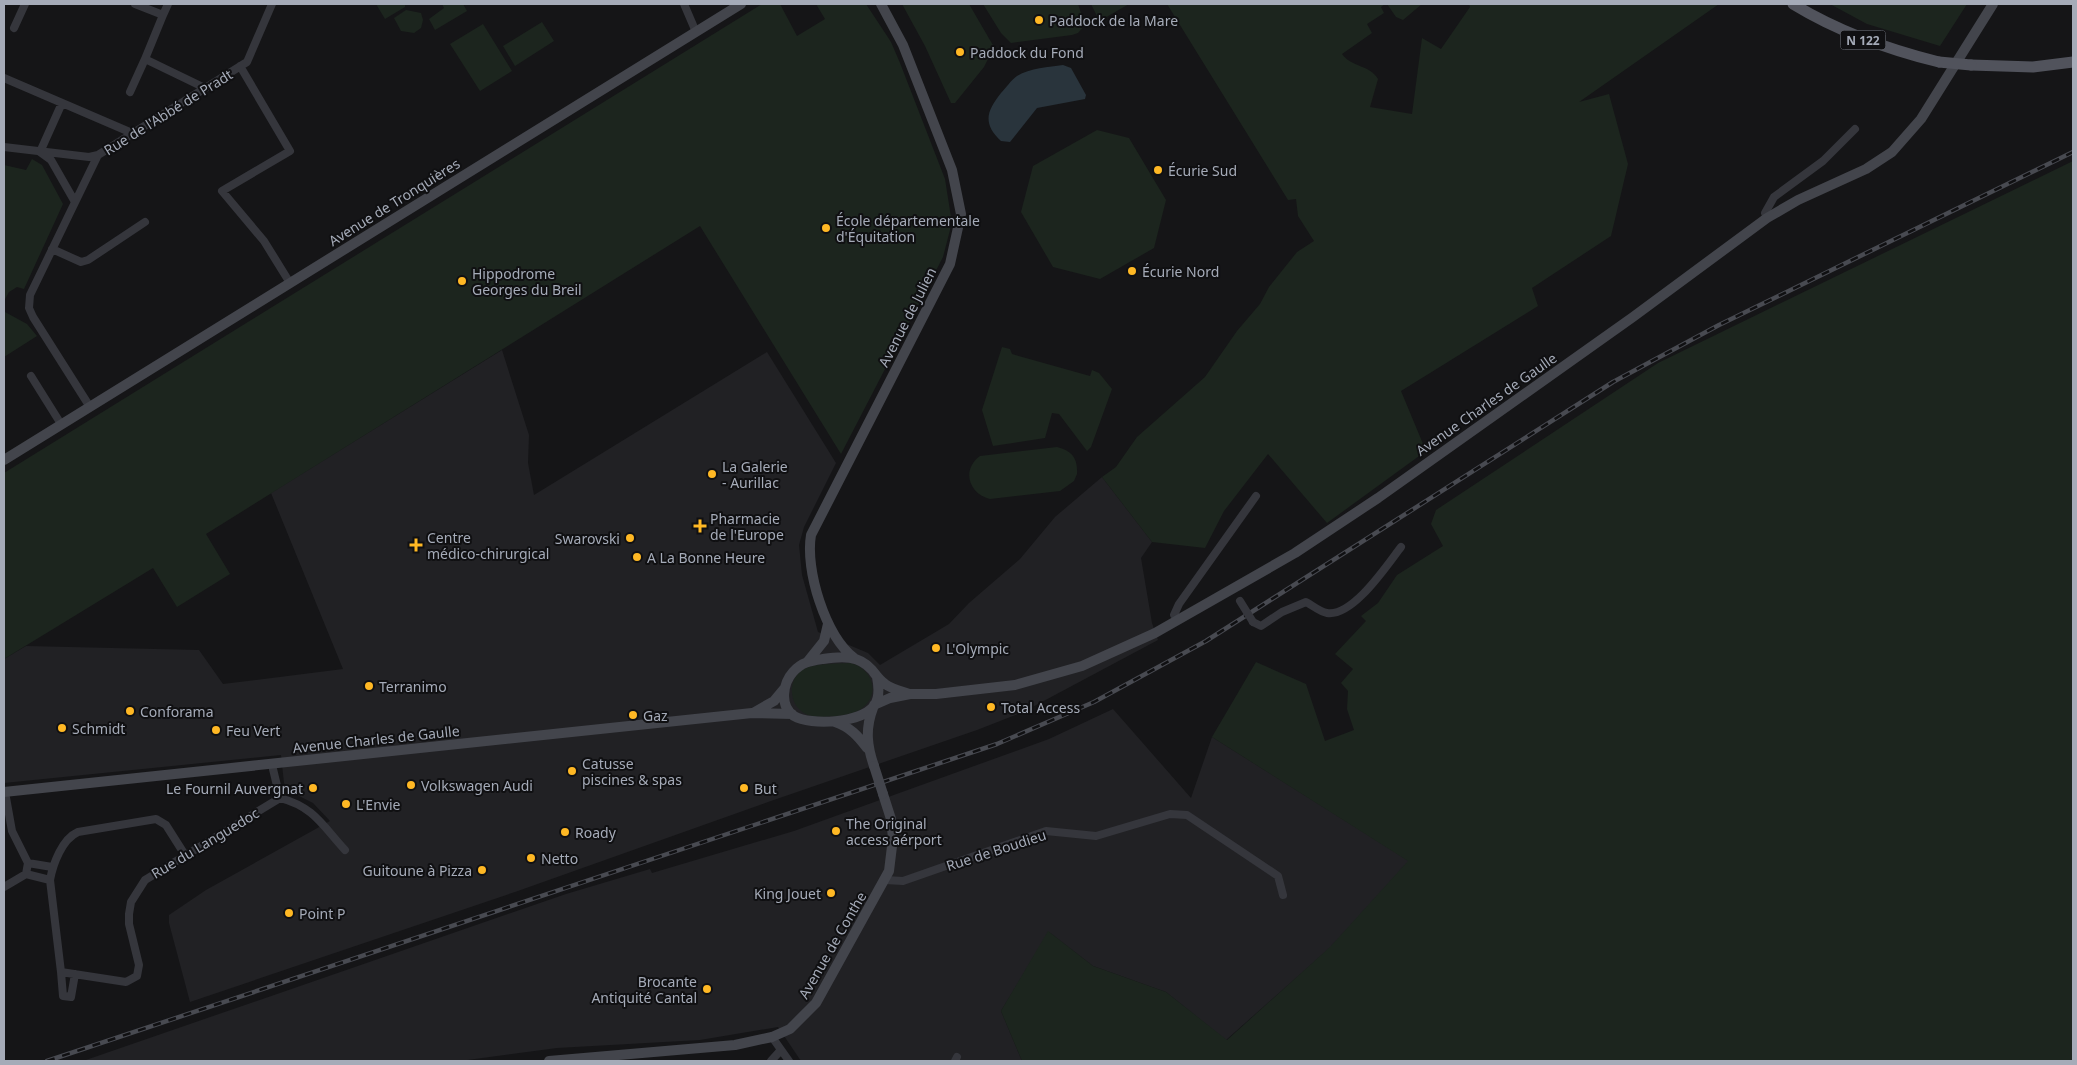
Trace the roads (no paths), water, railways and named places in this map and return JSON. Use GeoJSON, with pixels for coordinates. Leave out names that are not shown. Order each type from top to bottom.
{"type":"FeatureCollection","features":[{"type":"Feature","properties":{"kind":"main road","name":"Avenue de Tronquières"},"geometry":{"type":"LineString","coordinates":[[4,460],[741,4]]}},
{"type":"Feature","properties":{"kind":"main road","name":"Avenue de Julien"},"geometry":{"type":"LineString","coordinates":[[876,4],[887,16]]}},
{"type":"Feature","properties":{"kind":"main road","name":"Avenue de Julien"},"geometry":{"type":"LineString","coordinates":[[854,658],[841,647],[828,624],[810,566],[808,550],[811,535],[950,264],[961,214],[952,170],[903,45],[881,4]]}},
{"type":"Feature","properties":{"kind":"main road","name":"N 122"},"geometry":{"type":"LineString","coordinates":[[1793,4],[1837,28],[1875,45],[1939,62],[2033,67],[2073,62]]}},
{"type":"Feature","properties":{"kind":"main road","name":"Avenue Charles de Gaulle"},"geometry":{"type":"LineString","coordinates":[[874,706],[890,698],[910,694],[936,694],[1015,685],[1049,676],[1117,652],[1230,592],[1295,553],[1378,498],[1633,317],[1767,218],[1798,200],[1866,169],[1892,152],[1921,119],[1993,4]]}},
{"type":"Feature","properties":{"kind":"main road"},"geometry":{"type":"LineString","coordinates":[[808,661],[843,656],[863,662],[876,677],[878,693],[874,706],[855,718],[831,721],[814,721],[792,714],[787,707],[784,689],[792,674],[808,661],[824,641],[828,624]]}},
{"type":"Feature","properties":{"kind":"main road","name":"Avenue Charles de Gaulle"},"geometry":{"type":"LineString","coordinates":[[876,677],[891,688],[910,694]]}},
{"type":"Feature","properties":{"kind":"main road","name":"Avenue Charles de Gaulle"},"geometry":{"type":"LineString","coordinates":[[752,713],[774,700],[784,689]]}},
{"type":"Feature","properties":{"kind":"main road","name":"Avenue de Conthe"},"geometry":{"type":"LineString","coordinates":[[549,1061],[735,1045],[772,1037],[790,1029],[816,1003],[885,880],[891,858],[893,838],[891,819],[868,749],[867,732],[874,706]]}},
{"type":"Feature","properties":{"kind":"main road","name":"Avenue Charles de Gaulle"},"geometry":{"type":"LineString","coordinates":[[4,792],[752,713],[792,714]]}},
{"type":"Feature","properties":{"kind":"main road","name":"Avenue de Conthe"},"geometry":{"type":"LineString","coordinates":[[831,721],[850,728],[868,749]]}},
{"type":"Feature","properties":{"kind":"street"},"geometry":{"type":"LineString","coordinates":[[14,28],[25,4]]}},
{"type":"Feature","properties":{"kind":"street"},"geometry":{"type":"LineString","coordinates":[[135,4],[163,15]]}},
{"type":"Feature","properties":{"kind":"street"},"geometry":{"type":"LineString","coordinates":[[130,92],[168,4]]}},
{"type":"Feature","properties":{"kind":"street","name":"Rue de l'Abbé de Pradt"},"geometry":{"type":"LineString","coordinates":[[90,407],[29,308],[30,295],[98,155],[247,62],[272,4]]}},
{"type":"Feature","properties":{"kind":"street"},"geometry":{"type":"LineString","coordinates":[[684,4],[696,32]]}},
{"type":"Feature","properties":{"kind":"street"},"geometry":{"type":"LineString","coordinates":[[145,59],[205,88]]}},
{"type":"Feature","properties":{"kind":"street"},"geometry":{"type":"LineString","coordinates":[[240,66],[290,151],[222,191],[264,241],[290,282]]}},
{"type":"Feature","properties":{"kind":"street"},"geometry":{"type":"LineString","coordinates":[[4,78],[132,133]]}},
{"type":"Feature","properties":{"kind":"street"},"geometry":{"type":"LineString","coordinates":[[40,152],[62,103]]}},
{"type":"Feature","properties":{"kind":"street"},"geometry":{"type":"LineString","coordinates":[[1767,218],[1764,213],[1774,197],[1823,161],[1855,129]]}},
{"type":"Feature","properties":{"kind":"street"},"geometry":{"type":"LineString","coordinates":[[4,146],[90,157],[98,155]]}},
{"type":"Feature","properties":{"kind":"street"},"geometry":{"type":"LineString","coordinates":[[40,152],[50,160],[75,202]]}},
{"type":"Feature","properties":{"kind":"street"},"geometry":{"type":"LineString","coordinates":[[52,249],[81,262],[88,260],[145,222]]}},
{"type":"Feature","properties":{"kind":"street"},"geometry":{"type":"LineString","coordinates":[[31,376],[61,424]]}},
{"type":"Feature","properties":{"kind":"street"},"geometry":{"type":"LineString","coordinates":[[1178,620],[1174,615],[1179,604],[1256,496]]}},
{"type":"Feature","properties":{"kind":"street"},"geometry":{"type":"LineString","coordinates":[[1230,592],[1240,601],[1253,622],[1261,626],[1282,612],[1306,602],[1327,613],[1343,610],[1368,589],[1401,547]]}},
{"type":"Feature","properties":{"kind":"street"},"geometry":{"type":"LineString","coordinates":[[272,765],[280,798],[298,803],[308,809],[345,850]]}},
{"type":"Feature","properties":{"kind":"street"},"geometry":{"type":"LineString","coordinates":[[4,792],[10,825],[28,863],[26,874]]}},
{"type":"Feature","properties":{"kind":"street","name":"Rue du Languedoc"},"geometry":{"type":"LineString","coordinates":[[61,972],[126,982],[137,976],[139,965],[129,924],[131,902],[144,880],[280,798]]}},
{"type":"Feature","properties":{"kind":"street","name":"Rue de Boudieu"},"geometry":{"type":"LineString","coordinates":[[885,880],[902,881],[1046,832],[1096,836],[1170,814],[1187,816],[1278,876],[1282,895]]}},
{"type":"Feature","properties":{"kind":"street"},"geometry":{"type":"LineString","coordinates":[[75,974],[71,997],[63,996],[50,880],[52,867],[68,838],[73,834],[156,819],[166,825],[185,854]]}},
{"type":"Feature","properties":{"kind":"street"},"geometry":{"type":"LineString","coordinates":[[28,863],[52,867]]}},
{"type":"Feature","properties":{"kind":"street"},"geometry":{"type":"LineString","coordinates":[[4,887],[26,874],[50,880]]}},
{"type":"Feature","properties":{"kind":"street"},"geometry":{"type":"LineString","coordinates":[[772,1037],[780,1051],[789,1061]]}},
{"type":"Feature","properties":{"kind":"street"},"geometry":{"type":"LineString","coordinates":[[772,1061],[780,1051]]}},
{"type":"Feature","properties":{"kind":"railway"},"geometry":{"type":"LineString","coordinates":[[47,1061],[997,744],[1094,702],[1206,641],[1613,382],[1719,325],[2073,152]]}},
{"type":"Feature","properties":{"kind":"place","name":"Paddock de la Mare"},"geometry":{"type":"Point","coordinates":[1039,20]}},
{"type":"Feature","properties":{"kind":"place","name":"Paddock du Fond"},"geometry":{"type":"Point","coordinates":[960,52]}},
{"type":"Feature","properties":{"kind":"place","name":"Écurie Sud"},"geometry":{"type":"Point","coordinates":[1158,170]}},
{"type":"Feature","properties":{"kind":"place","name":"École départementale d'Équitation"},"geometry":{"type":"Point","coordinates":[826,228]}},
{"type":"Feature","properties":{"kind":"place","name":"Écurie Nord"},"geometry":{"type":"Point","coordinates":[1132,271]}},
{"type":"Feature","properties":{"kind":"place","name":"Hippodrome Georges du Breil"},"geometry":{"type":"Point","coordinates":[462,281]}},
{"type":"Feature","properties":{"kind":"place","name":"La Galerie - Aurillac"},"geometry":{"type":"Point","coordinates":[712,474]}},
{"type":"Feature","properties":{"kind":"place","name":"Pharmacie de l'Europe"},"geometry":{"type":"Point","coordinates":[700,526]}},
{"type":"Feature","properties":{"kind":"place","name":"Swarovski"},"geometry":{"type":"Point","coordinates":[630,538]}},
{"type":"Feature","properties":{"kind":"place","name":"Centre médico-chirurgical"},"geometry":{"type":"Point","coordinates":[416,545]}},
{"type":"Feature","properties":{"kind":"place","name":"A La Bonne Heure"},"geometry":{"type":"Point","coordinates":[637,557]}},
{"type":"Feature","properties":{"kind":"place","name":"L'Olympic"},"geometry":{"type":"Point","coordinates":[936,648]}},
{"type":"Feature","properties":{"kind":"place","name":"Terranimo"},"geometry":{"type":"Point","coordinates":[369,686]}},
{"type":"Feature","properties":{"kind":"place","name":"Total Access"},"geometry":{"type":"Point","coordinates":[991,707]}},
{"type":"Feature","properties":{"kind":"place","name":"Conforama"},"geometry":{"type":"Point","coordinates":[130,711]}},
{"type":"Feature","properties":{"kind":"place","name":"Gaz"},"geometry":{"type":"Point","coordinates":[633,715]}},
{"type":"Feature","properties":{"kind":"place","name":"Schmidt"},"geometry":{"type":"Point","coordinates":[62,728]}},
{"type":"Feature","properties":{"kind":"place","name":"Feu Vert"},"geometry":{"type":"Point","coordinates":[216,730]}},
{"type":"Feature","properties":{"kind":"place","name":"Catusse piscines & spas"},"geometry":{"type":"Point","coordinates":[572,771]}},
{"type":"Feature","properties":{"kind":"place","name":"Volkswagen Audi"},"geometry":{"type":"Point","coordinates":[411,785]}},
{"type":"Feature","properties":{"kind":"place","name":"Le Fournil Auvergnat"},"geometry":{"type":"Point","coordinates":[313,788]}},
{"type":"Feature","properties":{"kind":"place","name":"But"},"geometry":{"type":"Point","coordinates":[744,788]}},
{"type":"Feature","properties":{"kind":"place","name":"L'Envie"},"geometry":{"type":"Point","coordinates":[346,804]}},
{"type":"Feature","properties":{"kind":"place","name":"The Original access aérport"},"geometry":{"type":"Point","coordinates":[836,831]}},
{"type":"Feature","properties":{"kind":"place","name":"Roady"},"geometry":{"type":"Point","coordinates":[565,832]}},
{"type":"Feature","properties":{"kind":"place","name":"Netto"},"geometry":{"type":"Point","coordinates":[531,858]}},
{"type":"Feature","properties":{"kind":"place","name":"Guitoune à Pizza"},"geometry":{"type":"Point","coordinates":[482,870]}},
{"type":"Feature","properties":{"kind":"place","name":"King Jouet"},"geometry":{"type":"Point","coordinates":[831,893]}},
{"type":"Feature","properties":{"kind":"place","name":"Point P"},"geometry":{"type":"Point","coordinates":[289,913]}},
{"type":"Feature","properties":{"kind":"place","name":"Brocante Antiquité Cantal"},"geometry":{"type":"Point","coordinates":[707,989]}}]}
